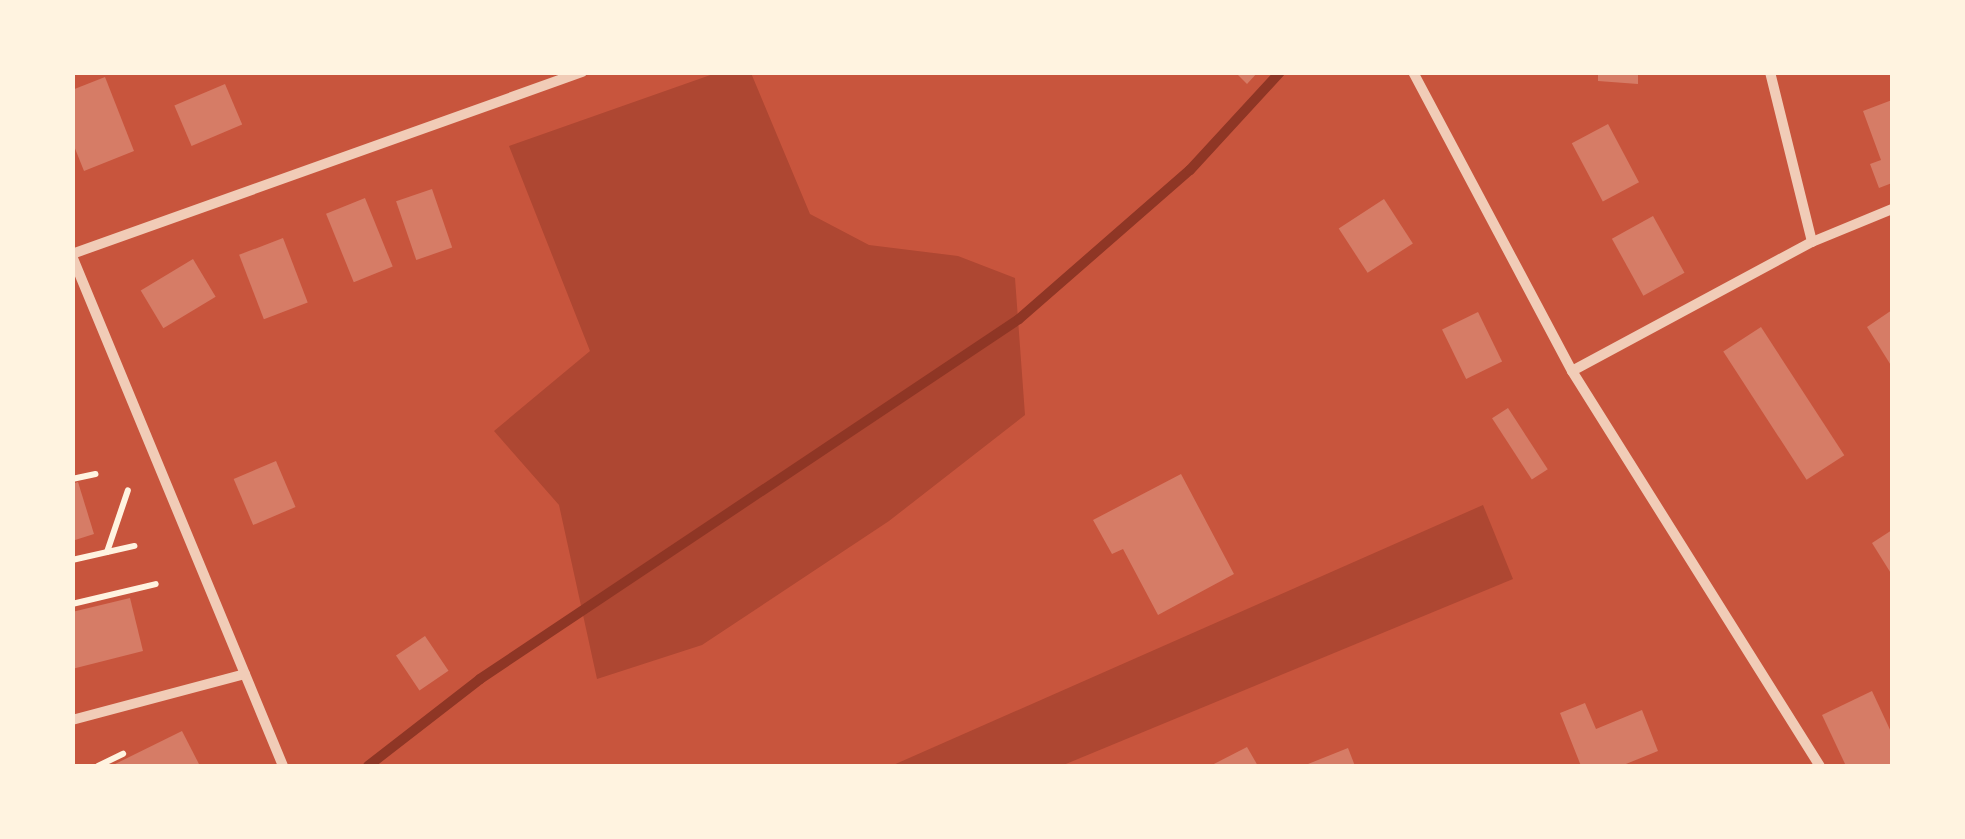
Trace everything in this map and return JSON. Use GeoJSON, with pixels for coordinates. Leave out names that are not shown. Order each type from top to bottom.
{"type":"FeatureCollection","features":[{"type":"Feature","properties":{"kind":"street"},"geometry":{"type":"LineString","coordinates":[[284,766],[72,255],[582,72]]}},
{"type":"Feature","properties":{"kind":"street"},"geometry":{"type":"LineString","coordinates":[[1413,72],[1572,370],[1820,766]]}},
{"type":"Feature","properties":{"kind":"street"},"geometry":{"type":"LineString","coordinates":[[1770,72],[1812,242]]}},
{"type":"Feature","properties":{"kind":"street"},"geometry":{"type":"LineString","coordinates":[[1572,370],[1812,242],[1892,209]]}},
{"type":"Feature","properties":{"kind":"street"},"geometry":{"type":"LineString","coordinates":[[72,720],[246,674]]}},
{"type":"Feature","properties":{"kind":"path"},"geometry":{"type":"LineString","coordinates":[[72,479],[95,474]]}},
{"type":"Feature","properties":{"kind":"path"},"geometry":{"type":"LineString","coordinates":[[107,552],[128,490]]}},
{"type":"Feature","properties":{"kind":"path"},"geometry":{"type":"LineString","coordinates":[[72,560],[134,546]]}},
{"type":"Feature","properties":{"kind":"path"},"geometry":{"type":"LineString","coordinates":[[72,604],[156,584]]}},
{"type":"Feature","properties":{"kind":"path"},"geometry":{"type":"LineString","coordinates":[[98,766],[123,754]]}},
{"type":"Feature","properties":{"kind":"shaded area"},"geometry":{"type":"Polygon","coordinates":[[[719,72],[751,73],[810,214],[869,245],[958,256],[1015,278],[1025,415],[889,521],[702,645],[597,679],[559,505],[494,431],[590,351],[509,146],[719,72]]]}},
{"type":"Feature","properties":{"kind":"shaded area"},"geometry":{"type":"Polygon","coordinates":[[[1483,505],[1513,579],[1061,766],[891,766],[1483,505]]]}},
{"type":"Feature","properties":{"kind":"building"},"geometry":{"type":"Polygon","coordinates":[[[1235,72],[1258,72],[1247,84],[1235,72]]]}},
{"type":"Feature","properties":{"kind":"building"},"geometry":{"type":"Polygon","coordinates":[[[1598,72],[1638,72],[1638,84],[1598,81],[1598,72]]]}},
{"type":"Feature","properties":{"kind":"building"},"geometry":{"type":"Polygon","coordinates":[[[105,77],[134,151],[84,171],[72,141],[72,90],[105,77]]]}},
{"type":"Feature","properties":{"kind":"building"},"geometry":{"type":"Polygon","coordinates":[[[225,84],[242,125],[192,146],[174,105],[225,84]]]}},
{"type":"Feature","properties":{"kind":"building"},"geometry":{"type":"Polygon","coordinates":[[[1892,100],[1892,183],[1879,188],[1870,164],[1881,160],[1863,111],[1892,100]]]}},
{"type":"Feature","properties":{"kind":"building"},"geometry":{"type":"Polygon","coordinates":[[[1608,124],[1639,182],[1603,202],[1572,143],[1608,124]]]}},
{"type":"Feature","properties":{"kind":"building"},"geometry":{"type":"Polygon","coordinates":[[[432,189],[452,248],[416,260],[396,201],[432,189]]]}},
{"type":"Feature","properties":{"kind":"building"},"geometry":{"type":"Polygon","coordinates":[[[365,198],[393,267],[354,282],[326,214],[365,198]]]}},
{"type":"Feature","properties":{"kind":"building"},"geometry":{"type":"Polygon","coordinates":[[[1384,199],[1413,243],[1368,273],[1339,228],[1384,199]]]}},
{"type":"Feature","properties":{"kind":"building"},"geometry":{"type":"Polygon","coordinates":[[[1653,216],[1685,273],[1643,296],[1612,239],[1653,216]]]}},
{"type":"Feature","properties":{"kind":"building"},"geometry":{"type":"Polygon","coordinates":[[[283,238],[308,302],[264,319],[239,255],[283,238]]]}},
{"type":"Feature","properties":{"kind":"building"},"geometry":{"type":"Polygon","coordinates":[[[193,259],[216,297],[163,328],[141,290],[193,259]]]}},
{"type":"Feature","properties":{"kind":"building"},"geometry":{"type":"Polygon","coordinates":[[[1892,310],[1892,367],[1867,327],[1892,310]]]}},
{"type":"Feature","properties":{"kind":"building"},"geometry":{"type":"Polygon","coordinates":[[[1478,312],[1502,361],[1466,379],[1442,330],[1478,312]]]}},
{"type":"Feature","properties":{"kind":"building"},"geometry":{"type":"Polygon","coordinates":[[[1761,327],[1844,455],[1807,480],[1723,352],[1761,327]]]}},
{"type":"Feature","properties":{"kind":"building"},"geometry":{"type":"Polygon","coordinates":[[[1508,408],[1548,469],[1532,480],[1492,418],[1508,408]]]}},
{"type":"Feature","properties":{"kind":"building"},"geometry":{"type":"Polygon","coordinates":[[[276,461],[296,507],[253,525],[234,479],[276,461]]]}},
{"type":"Feature","properties":{"kind":"building"},"geometry":{"type":"Polygon","coordinates":[[[1181,474],[1234,574],[1158,615],[1123,549],[1112,554],[1093,520],[1181,474]]]}},
{"type":"Feature","properties":{"kind":"building"},"geometry":{"type":"Polygon","coordinates":[[[78,482],[94,534],[72,541],[72,484],[78,482]]]}},
{"type":"Feature","properties":{"kind":"building"},"geometry":{"type":"Polygon","coordinates":[[[1892,530],[1892,575],[1872,543],[1892,530]]]}},
{"type":"Feature","properties":{"kind":"building"},"geometry":{"type":"Polygon","coordinates":[[[130,598],[143,651],[72,669],[72,612],[130,598]]]}},
{"type":"Feature","properties":{"kind":"building"},"geometry":{"type":"Polygon","coordinates":[[[425,636],[448,671],[419,690],[396,656],[425,636]]]}},
{"type":"Feature","properties":{"kind":"building"},"geometry":{"type":"Polygon","coordinates":[[[1872,691],[1892,734],[1892,766],[1846,766],[1822,715],[1872,691]]]}},
{"type":"Feature","properties":{"kind":"building"},"geometry":{"type":"Polygon","coordinates":[[[1585,703],[1596,729],[1642,710],[1658,751],[1621,766],[1581,766],[1560,713],[1585,703]]]}},
{"type":"Feature","properties":{"kind":"building"},"geometry":{"type":"Polygon","coordinates":[[[182,731],[200,766],[111,766],[182,731]]]}},
{"type":"Feature","properties":{"kind":"building"},"geometry":{"type":"Polygon","coordinates":[[[1247,747],[1258,766],[1210,766],[1247,747]]]}},
{"type":"Feature","properties":{"kind":"building"},"geometry":{"type":"Polygon","coordinates":[[[1348,748],[1355,766],[1303,766],[1348,748]]]}},
{"type":"Feature","properties":{"kind":"waterway"},"geometry":{"type":"LineString","coordinates":[[368,766],[480,679],[1019,319],[1190,170],[1280,72]]}}]}
